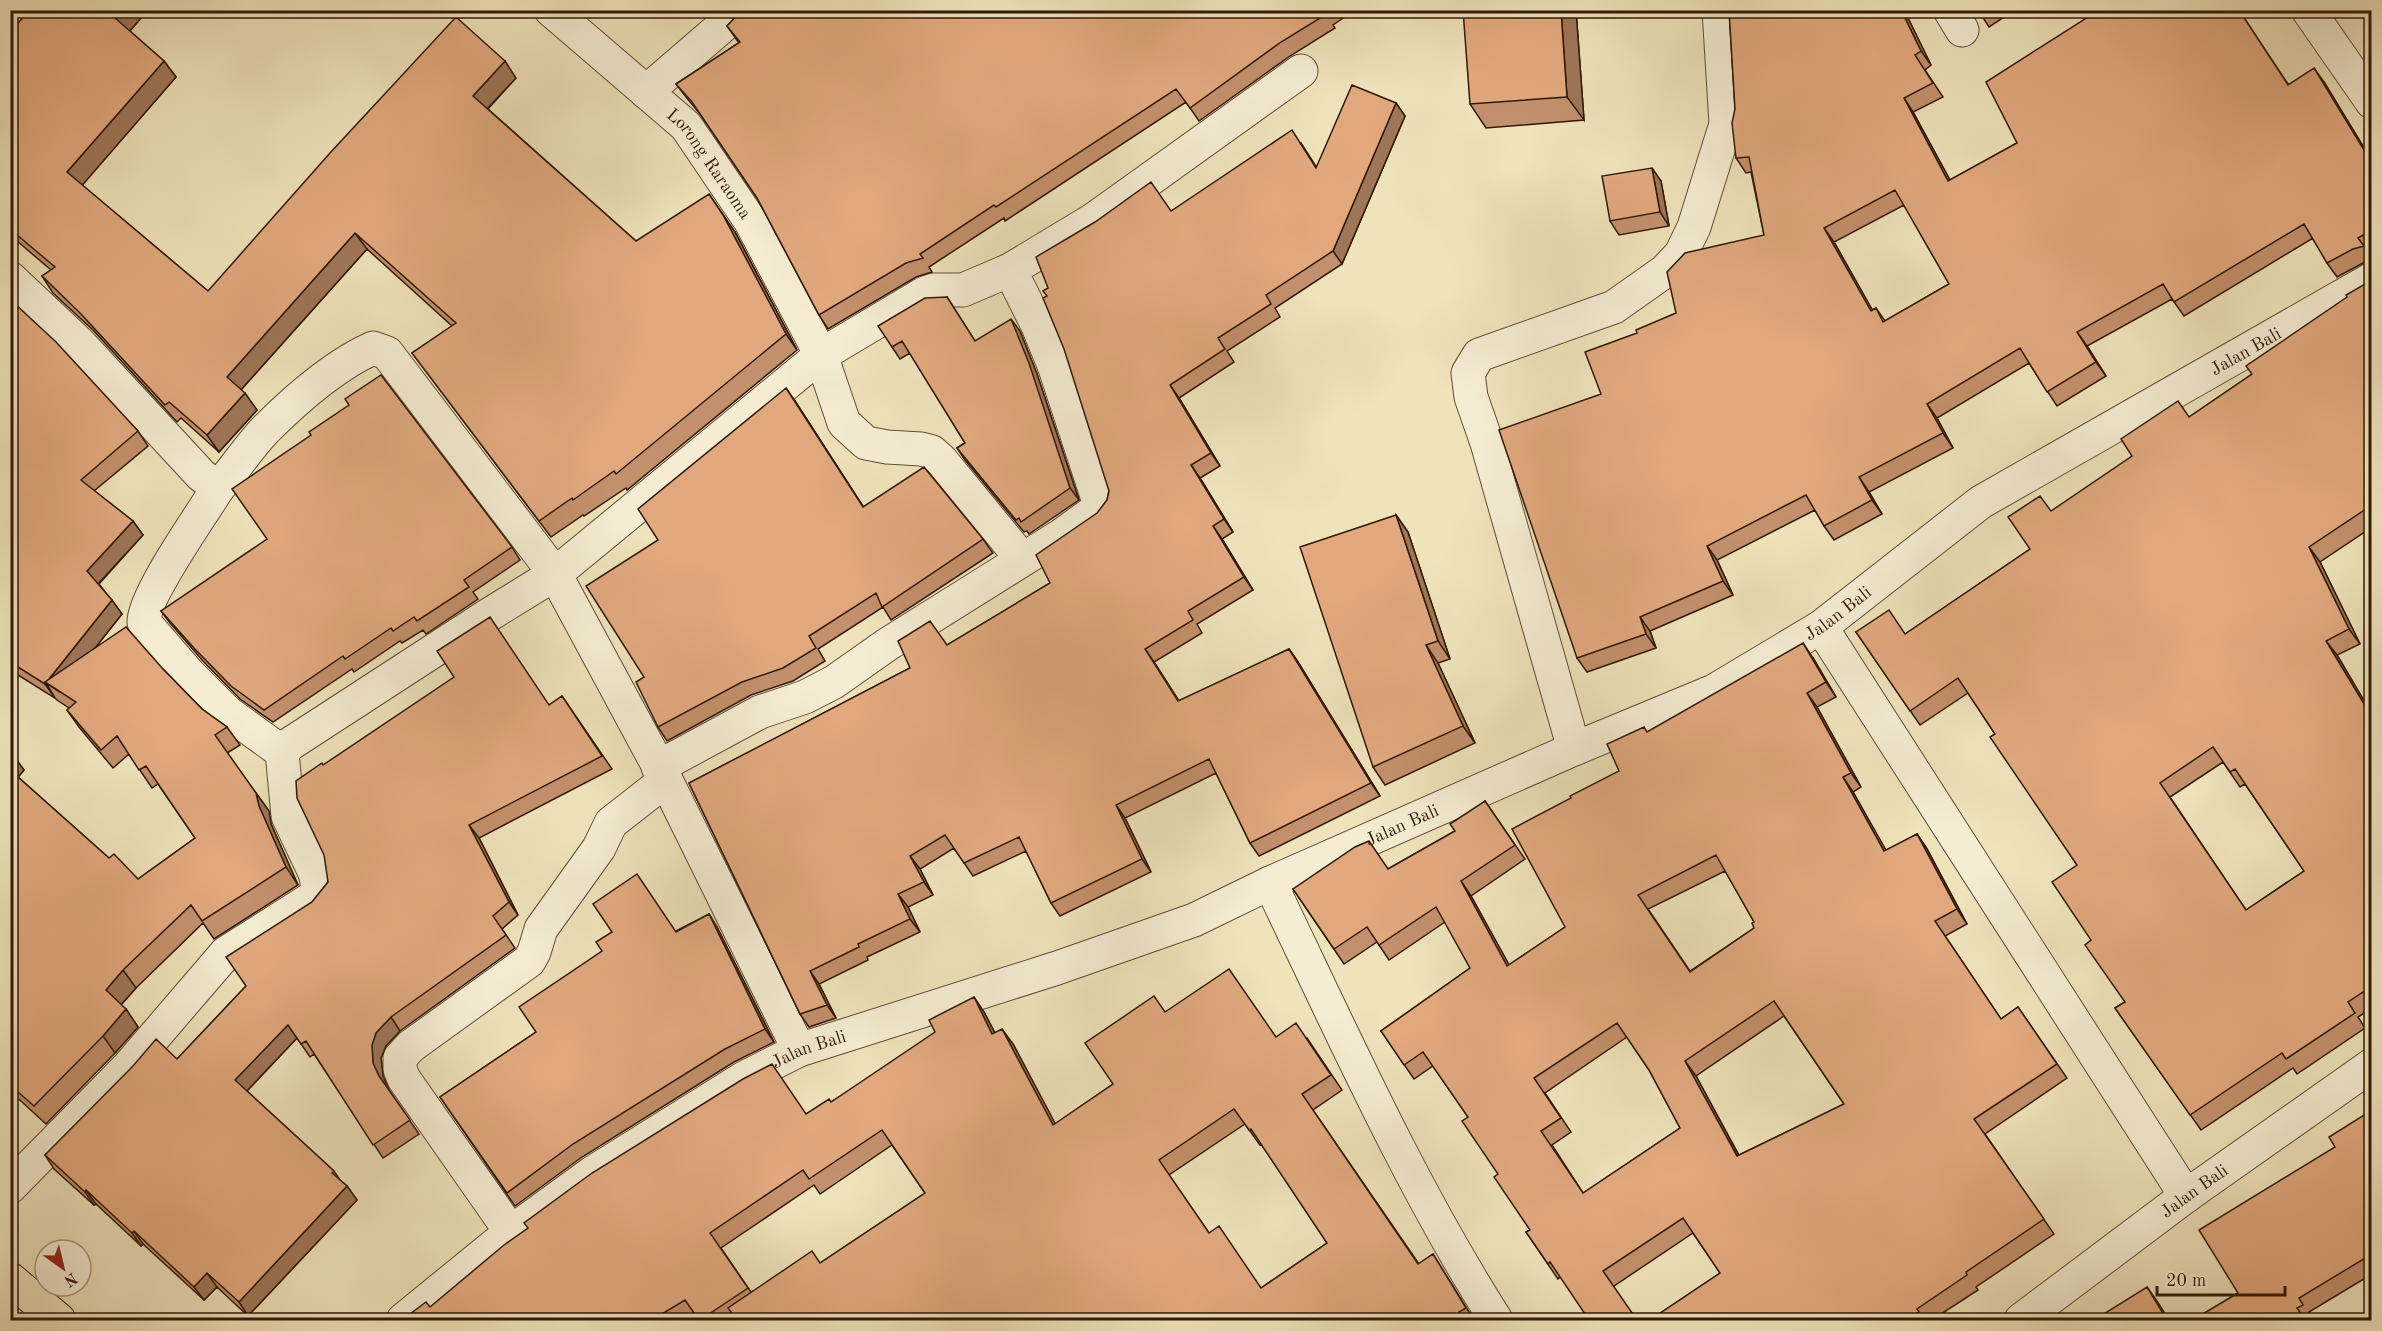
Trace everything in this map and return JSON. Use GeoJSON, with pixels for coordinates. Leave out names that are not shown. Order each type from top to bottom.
{"type":"FeatureCollection","features":[{"type":"Feature","properties":{"kind":"highway"},"geometry":{"type":"LineString","coordinates":[[10,1279],[59,1320]]}},
{"type":"Feature","properties":{"kind":"street","name":"Lorong Raraoma"},"geometry":{"type":"LineString","coordinates":[[551,10],[686,126],[745,213],[820,355],[844,423],[866,443],[932,452],[1022,559]]}},
{"type":"Feature","properties":{"kind":"street"},"geometry":{"type":"LineString","coordinates":[[646,92],[741,10]]}},
{"type":"Feature","properties":{"kind":"street"},"geometry":{"type":"LineString","coordinates":[[1574,749],[1487,443],[1471,397],[1468,374],[1479,355],[1614,307],[1665,271],[1681,254],[1694,227],[1726,124],[1719,10]]}},
{"type":"Feature","properties":{"kind":"street"},"geometry":{"type":"LineString","coordinates":[[2308,10],[2372,102]]}},
{"type":"Feature","properties":{"kind":"street"},"geometry":{"type":"LineString","coordinates":[[282,752],[300,737],[555,574],[820,355],[925,293],[942,289],[963,290],[1010,270],[1093,220],[1301,71]]}},
{"type":"Feature","properties":{"kind":"street"},"geometry":{"type":"LineString","coordinates":[[511,1232],[404,1078],[399,1068],[400,1058],[411,1046],[529,961],[541,929],[599,848],[611,823],[662,774],[759,712],[805,697],[834,682],[888,644],[1095,511],[1100,503],[1055,368],[1038,326],[1010,270]]}},
{"type":"Feature","properties":{"kind":"street"},"geometry":{"type":"LineString","coordinates":[[10,278],[79,343],[201,475],[218,488]]}},
{"type":"Feature","properties":{"kind":"street","name":"Jalan Bali"},"geometry":{"type":"LineString","coordinates":[[403,1320],[511,1232],[592,1173],[744,1078],[799,1050],[1057,968],[1183,924],[1270,883],[1574,749],[1714,691],[1821,627],[1981,502],[2372,279]]}},
{"type":"Feature","properties":{"kind":"street"},"geometry":{"type":"LineString","coordinates":[[10,1187],[129,1066],[226,953],[311,899],[319,890],[315,873],[288,816],[282,752],[228,713],[189,674],[144,622],[146,609],[155,588],[218,488],[264,431],[322,379],[358,355],[373,348],[387,353],[555,574],[662,774],[799,1050]]}},
{"type":"Feature","properties":{"kind":"street"},"geometry":{"type":"LineString","coordinates":[[1821,627],[2186,1196]]}},
{"type":"Feature","properties":{"kind":"street"},"geometry":{"type":"LineString","coordinates":[[1270,883],[1405,1160],[1473,1284],[1496,1320]]}},
{"type":"Feature","properties":{"kind":"street","name":"Jalan Bali"},"geometry":{"type":"LineString","coordinates":[[2020,1320],[2186,1196],[2372,1065]]}},
{"type":"Feature","properties":{"kind":"building"},"geometry":{"type":"Polygon","coordinates":[[[30,10],[122,10],[115,18],[164,61],[67,172],[208,291],[330,153],[456,17],[505,61],[473,96],[636,241],[709,194],[723,215],[786,334],[616,474],[614,471],[539,521],[412,353],[456,323],[355,233],[227,377],[245,393],[207,435],[169,402],[165,405],[81,314],[42,276],[55,267],[10,229],[10,32],[30,10]]]}},
{"type":"Feature","properties":{"kind":"building"},"geometry":{"type":"Polygon","coordinates":[[[742,10],[1325,10],[1323,12],[1325,15],[1281,42],[1190,108],[1176,89],[920,254],[923,258],[906,263],[819,315],[757,198],[692,102],[676,84],[740,42],[727,26],[742,10]]]}},
{"type":"Feature","properties":{"kind":"building"},"geometry":{"type":"Polygon","coordinates":[[[1463,10],[1561,10],[1567,97],[1470,104],[1463,10]]]}},
{"type":"Feature","properties":{"kind":"building"},"geometry":{"type":"Polygon","coordinates":[[[1729,10],[1901,10],[1921,51],[1915,55],[1933,83],[1904,98],[1948,181],[2017,143],[1986,82],[2099,10],[2239,10],[2288,85],[2314,68],[2372,163],[2372,230],[2358,238],[2364,246],[2353,249],[2327,263],[2304,224],[2174,302],[2163,284],[2077,332],[2096,362],[2047,392],[2020,348],[1927,404],[1943,433],[1859,477],[1872,500],[1824,526],[1806,495],[1707,546],[1723,581],[1640,617],[1646,634],[1577,658],[1499,430],[1601,394],[1585,352],[1637,333],[1636,330],[1676,313],[1667,272],[1685,253],[1764,235],[1749,157],[1736,158],[1732,123],[1735,109],[1729,10]],[[1895,190],[1824,228],[1871,311],[1876,308],[1883,322],[1949,284],[1895,190]]]}},
{"type":"Feature","properties":{"kind":"building"},"geometry":{"type":"Polygon","coordinates":[[[1352,85],[1396,103],[1333,251],[1266,295],[1271,304],[1218,338],[1225,349],[1170,385],[1211,453],[1191,465],[1224,519],[1213,526],[1244,577],[1188,611],[1193,620],[1145,649],[1178,701],[1289,649],[1371,783],[1250,843],[1209,759],[1116,805],[1142,859],[1051,903],[1019,837],[964,863],[945,835],[910,856],[924,882],[898,894],[910,919],[858,944],[859,947],[810,971],[827,1005],[800,1014],[689,783],[910,668],[898,641],[930,621],[947,645],[1050,583],[1036,555],[1097,513],[1107,500],[1109,491],[1064,349],[1043,298],[1047,296],[1043,291],[1048,288],[1036,257],[1095,222],[1151,182],[1171,211],[1292,130],[1316,168],[1352,85]]]}},
{"type":"Feature","properties":{"kind":"building"},"geometry":{"type":"Polygon","coordinates":[[[1652,168],[1660,212],[1610,221],[1602,176],[1652,168]]]}},
{"type":"Feature","properties":{"kind":"building"},"geometry":{"type":"Polygon","coordinates":[[[2372,280],[2372,505],[2309,547],[2349,629],[2326,641],[2367,709],[2372,706],[2372,986],[2348,1002],[2355,1013],[2286,1059],[2282,1053],[2190,1115],[2115,1008],[2125,1002],[2085,945],[2091,940],[2052,882],[2077,865],[1990,737],[1995,734],[1958,678],[1910,711],[1856,632],[1889,610],[1905,634],[2030,549],[2008,517],[2040,496],[2051,511],[2132,456],[2121,439],[2178,401],[2189,417],[2252,374],[2246,366],[2347,297],[2346,295],[2372,280]],[[2213,747],[2160,783],[2246,910],[2304,871],[2235,769],[2230,772],[2213,747]]]}},
{"type":"Feature","properties":{"kind":"building"},"geometry":{"type":"Polygon","coordinates":[[[947,297],[975,341],[1011,319],[1029,363],[1070,488],[1021,522],[1019,518],[1016,520],[957,448],[965,443],[902,341],[892,347],[878,326],[925,298],[947,297]]]}},
{"type":"Feature","properties":{"kind":"building"},"geometry":{"type":"Polygon","coordinates":[[[13,302],[56,342],[138,431],[81,480],[133,521],[87,571],[112,600],[45,684],[10,662],[10,303],[13,302]]]}},
{"type":"Feature","properties":{"kind":"building"},"geometry":{"type":"Polygon","coordinates":[[[381,375],[512,547],[464,580],[469,587],[417,621],[414,617],[393,631],[391,628],[345,659],[343,656],[264,710],[231,686],[161,611],[267,539],[232,489],[311,435],[309,432],[349,405],[345,399],[381,375]]]}},
{"type":"Feature","properties":{"kind":"building"},"geometry":{"type":"Polygon","coordinates":[[[786,388],[863,507],[924,467],[983,539],[882,607],[876,593],[809,636],[816,648],[783,668],[742,682],[658,727],[636,682],[644,677],[586,586],[658,540],[638,509],[786,388]]]}},
{"type":"Feature","properties":{"kind":"building"},"geometry":{"type":"Polygon","coordinates":[[[1396,515],[1438,641],[1426,645],[1463,726],[1373,767],[1300,547],[1396,515]]]}},
{"type":"Feature","properties":{"kind":"building"},"geometry":{"type":"Polygon","coordinates":[[[490,617],[549,705],[562,696],[602,756],[469,825],[509,902],[493,916],[506,935],[391,1017],[376,1033],[372,1045],[373,1063],[379,1076],[410,1120],[373,1145],[306,1041],[301,1044],[288,1025],[235,1080],[334,1171],[332,1173],[347,1186],[239,1302],[207,1273],[194,1287],[134,1231],[132,1233],[45,1155],[133,1066],[156,1039],[177,1059],[246,986],[226,957],[312,902],[328,882],[324,855],[297,798],[296,781],[454,677],[437,651],[490,617]]]}},
{"type":"Feature","properties":{"kind":"building"},"geometry":{"type":"Polygon","coordinates":[[[126,627],[202,709],[227,727],[215,735],[256,793],[259,806],[286,867],[202,921],[191,905],[123,970],[106,990],[126,1009],[103,1036],[34,1106],[10,1085],[10,770],[109,858],[114,854],[138,879],[195,838],[146,766],[139,770],[117,736],[101,750],[67,710],[76,702],[45,682],[126,627]]]}},
{"type":"Feature","properties":{"kind":"building"},"geometry":{"type":"Polygon","coordinates":[[[1803,643],[1826,682],[1807,693],[1851,773],[1843,777],[1884,851],[1917,834],[1957,909],[1935,921],[2001,1019],[2018,1007],[2057,1064],[1974,1119],[2044,1219],[1966,1272],[1967,1275],[1917,1309],[1919,1312],[1906,1320],[1650,1320],[1720,1273],[1683,1218],[1603,1271],[1637,1320],[1589,1320],[1550,1262],[1548,1264],[1526,1232],[1530,1230],[1494,1177],[1498,1174],[1462,1121],[1468,1117],[1423,1052],[1404,1065],[1381,1031],[1470,968],[1436,907],[1379,945],[1367,927],[1334,949],[1293,889],[1355,847],[1369,841],[1388,869],[1455,831],[1450,824],[1485,801],[1515,845],[1461,881],[1507,966],[1565,927],[1512,829],[1619,771],[1607,744],[1644,727],[1647,732],[1803,643]],[[1716,855],[1638,895],[1690,972],[1754,928],[1752,923],[1754,922],[1716,855]],[[1774,1001],[1685,1061],[1737,1156],[1844,1104],[1774,1001]],[[1617,1023],[1534,1078],[1561,1118],[1541,1131],[1583,1193],[1680,1128],[1649,1070],[1617,1023]]]}},
{"type":"Feature","properties":{"kind":"building"},"geometry":{"type":"Polygon","coordinates":[[[637,874],[676,932],[709,914],[765,1029],[725,1049],[573,1144],[507,1193],[440,1097],[536,1032],[519,1007],[602,951],[596,942],[612,932],[593,904],[637,874]]]}},
{"type":"Feature","properties":{"kind":"building"},"geometry":{"type":"Polygon","coordinates":[[[1229,969],[1276,1037],[1296,1023],[1331,1075],[1302,1094],[1418,1264],[1433,1254],[1466,1308],[1459,1312],[1465,1320],[737,1320],[728,1308],[812,1251],[820,1263],[925,1193],[882,1130],[809,1179],[803,1170],[710,1233],[748,1288],[700,1320],[685,1300],[652,1320],[622,1320],[620,1317],[616,1320],[402,1320],[426,1302],[430,1307],[504,1245],[528,1228],[524,1223],[592,1173],[743,1079],[772,1064],[806,1114],[829,1099],[831,1102],[935,1032],[929,1020],[974,997],[992,1034],[1002,1029],[1053,1125],[1113,1084],[1085,1043],[1154,996],[1165,1012],[1229,969]],[[1234,1109],[1159,1160],[1209,1233],[1219,1226],[1261,1288],[1327,1243],[1251,1129],[1249,1130],[1234,1109]]]}},
{"type":"Feature","properties":{"kind":"building"},"geometry":{"type":"Polygon","coordinates":[[[2372,1110],[2372,1254],[2299,1298],[2303,1305],[2297,1308],[2305,1320],[2193,1320],[2238,1293],[2199,1230],[2335,1147],[2329,1137],[2372,1110]]]}},
{"type":"Feature","properties":{"kind":"building"},"geometry":{"type":"Polygon","coordinates":[[[2147,1287],[2167,1320],[2094,1320],[2147,1287]]]}}]}
